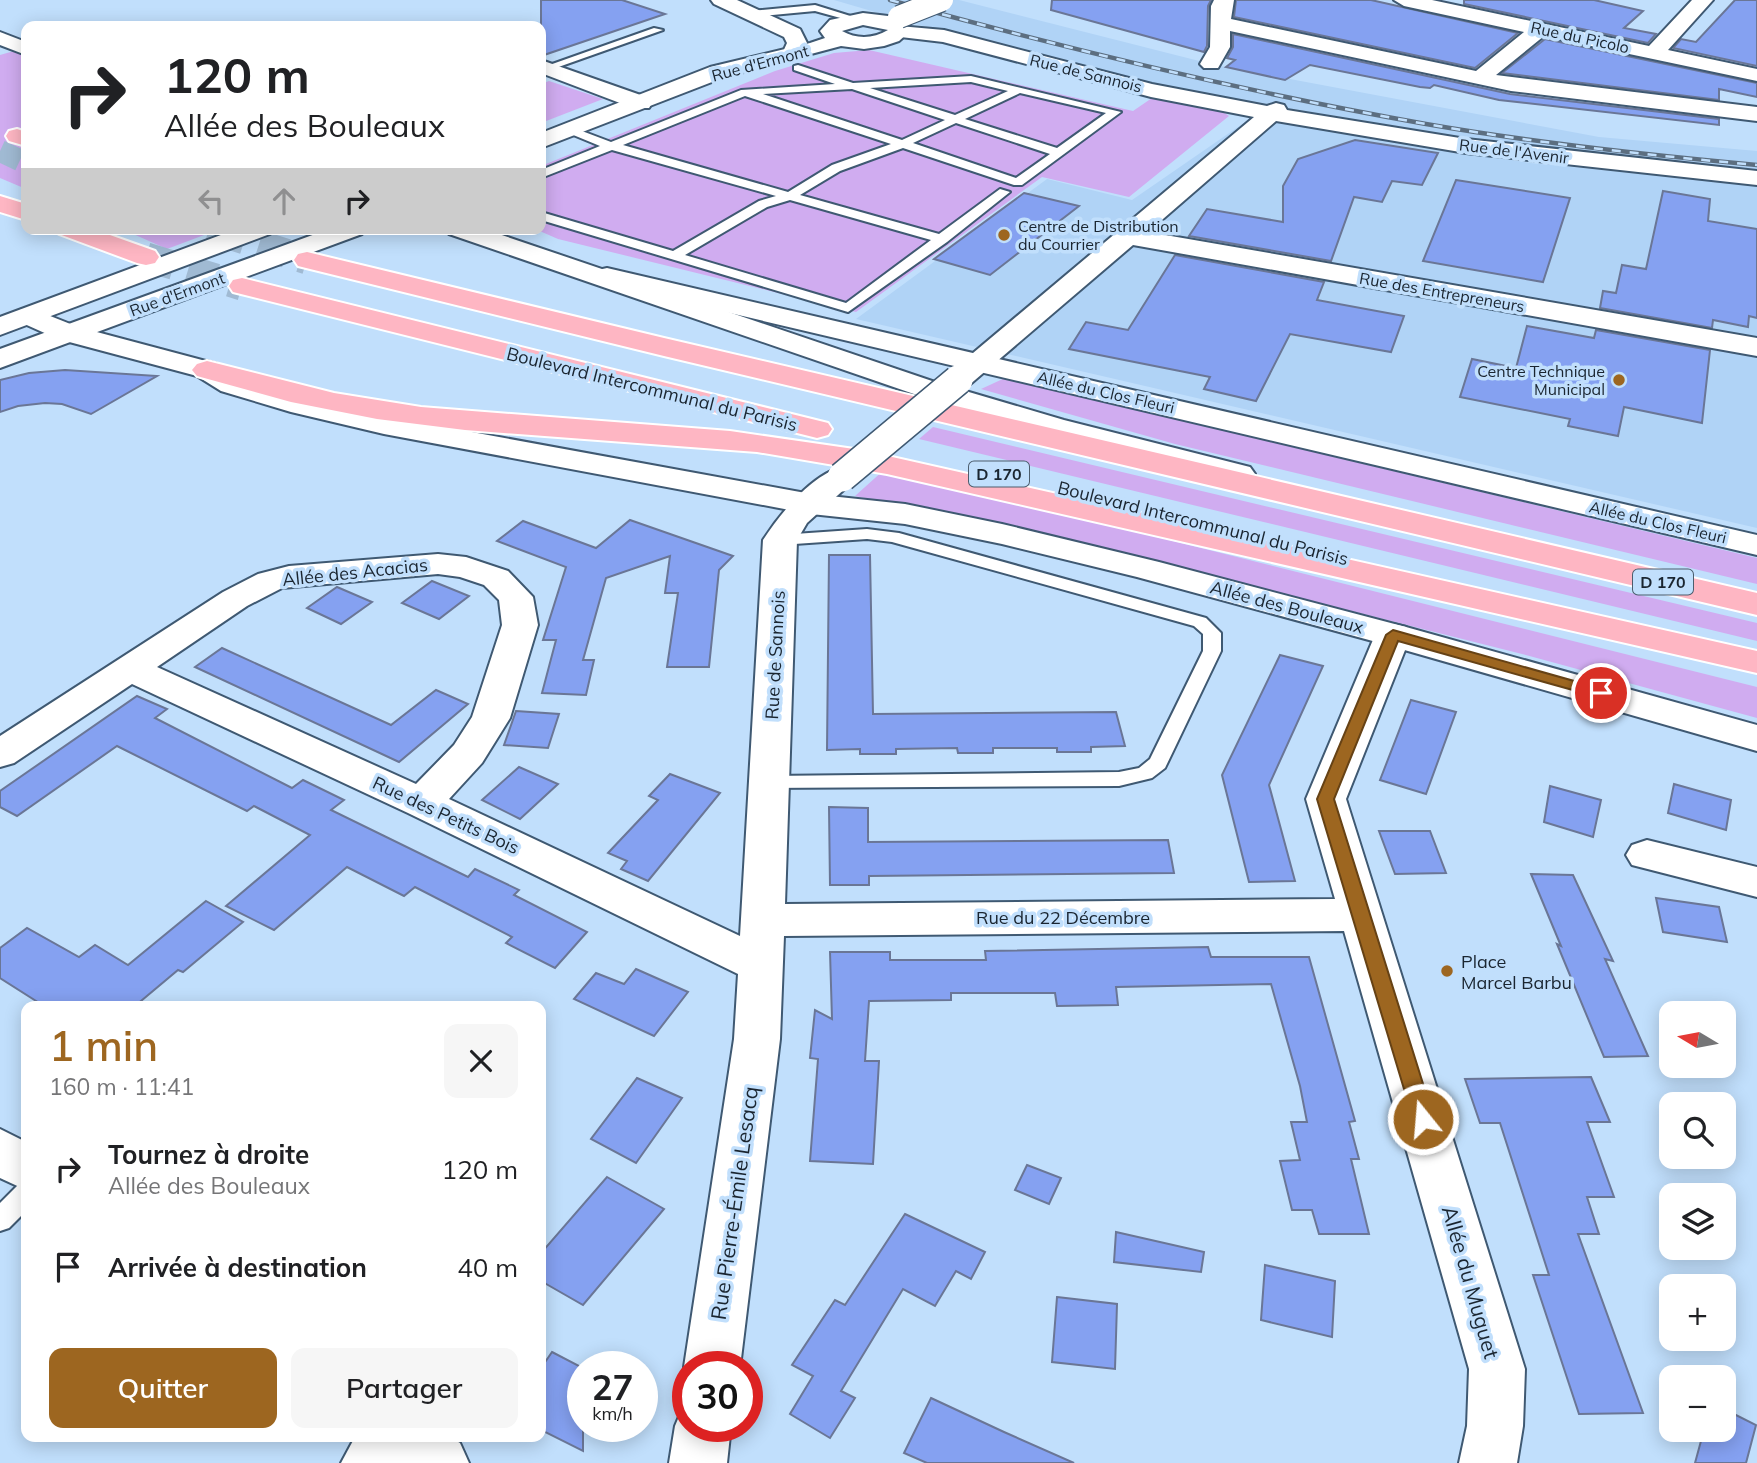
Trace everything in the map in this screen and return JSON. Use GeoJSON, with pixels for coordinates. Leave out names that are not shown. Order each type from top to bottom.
{"type":"FeatureCollection","features":[{"type":"Feature","properties":{"kind":"highway"},"geometry":{"type":"LineString","coordinates":[[0,203],[21,211]]}},
{"type":"Feature","properties":{"kind":"highway"},"geometry":{"type":"LineString","coordinates":[[85,235],[146,257]]}},
{"type":"Feature","properties":{"kind":"highway","name":"D 170"},"geometry":{"type":"LineString","coordinates":[[307,260],[663,347],[1757,604]]}},
{"type":"Feature","properties":{"kind":"highway","name":"Boulevard Intercommunal du Parisis"},"geometry":{"type":"LineString","coordinates":[[247,276],[484,348],[1757,660]]}},
{"type":"Feature","properties":{"kind":"highway"},"geometry":{"type":"LineString","coordinates":[[207,370],[267,387],[376,410],[478,422],[731,440],[810,449],[952,478],[1757,660]]}},
{"type":"Feature","properties":{"kind":"street"},"geometry":{"type":"LineString","coordinates":[[721,0],[761,17],[836,35]]}},
{"type":"Feature","properties":{"kind":"street","name":"Rue d'Ermont"},"geometry":{"type":"LineString","coordinates":[[546,140],[718,72],[794,52],[836,35],[855,19],[895,24],[942,0]]}},
{"type":"Feature","properties":{"kind":"street"},"geometry":{"type":"LineString","coordinates":[[1211,64],[1220,47],[1221,6],[1224,0]]}},
{"type":"Feature","properties":{"kind":"street","name":"Rue du Picolo"},"geometry":{"type":"LineString","coordinates":[[1404,0],[1757,75]]}},
{"type":"Feature","properties":{"kind":"street"},"geometry":{"type":"LineString","coordinates":[[1654,53],[1703,0]]}},
{"type":"Feature","properties":{"kind":"street"},"geometry":{"type":"LineString","coordinates":[[761,17],[794,52]]}},
{"type":"Feature","properties":{"kind":"street"},"geometry":{"type":"LineString","coordinates":[[1220,23],[1511,85],[1757,114]]}},
{"type":"Feature","properties":{"kind":"street","name":"Rue d'Ermont"},"geometry":{"type":"LineString","coordinates":[[836,35],[870,42],[890,39],[895,24]]}},
{"type":"Feature","properties":{"kind":"street","name":"Rue de Sannois"},"geometry":{"type":"LineString","coordinates":[[895,24],[1151,89],[1275,112]]}},
{"type":"Feature","properties":{"kind":"street"},"geometry":{"type":"LineString","coordinates":[[1479,79],[1540,29]]}},
{"type":"Feature","properties":{"kind":"street"},"geometry":{"type":"LineString","coordinates":[[0,38],[21,47]]}},
{"type":"Feature","properties":{"kind":"street"},"geometry":{"type":"LineString","coordinates":[[546,68],[641,103]]}},
{"type":"Feature","properties":{"kind":"street"},"geometry":{"type":"LineString","coordinates":[[780,540],[794,517],[1275,112]]}},
{"type":"Feature","properties":{"kind":"street","name":"Rue de l'Avenir"},"geometry":{"type":"LineString","coordinates":[[1275,112],[1466,146],[1757,178]]}},
{"type":"Feature","properties":{"kind":"street","name":"Rue d'Ermont"},"geometry":{"type":"LineString","coordinates":[[0,327],[244,235]]}},
{"type":"Feature","properties":{"kind":"street"},"geometry":{"type":"LineString","coordinates":[[68,333],[108,297],[230,251],[249,235]]}},
{"type":"Feature","properties":{"kind":"street"},"geometry":{"type":"LineString","coordinates":[[247,276],[267,252],[308,235]]}},
{"type":"Feature","properties":{"kind":"street","name":"Rue d'Ermont"},"geometry":{"type":"LineString","coordinates":[[0,359],[68,333],[247,276],[339,235]]}},
{"type":"Feature","properties":{"kind":"street","name":"Allée du Clos Fleuri"},"geometry":{"type":"LineString","coordinates":[[476,235],[585,271],[969,371],[1757,545]]}},
{"type":"Feature","properties":{"kind":"street","name":"Rue des Entrepreneurs"},"geometry":{"type":"LineString","coordinates":[[1128,236],[1757,347]]}},
{"type":"Feature","properties":{"kind":"street"},"geometry":{"type":"LineString","coordinates":[[585,271],[783,342],[993,409],[1569,560]]}},
{"type":"Feature","properties":{"kind":"street","name":"Allée des Bouleaux"},"geometry":{"type":"LineString","coordinates":[[0,302],[68,333],[207,370],[231,385],[302,406],[384,425],[810,504],[905,514],[1002,534],[1147,569],[1393,635],[1757,738]]}},
{"type":"Feature","properties":{"kind":"street","name":"Rue de Sannois"},"geometry":{"type":"LineString","coordinates":[[757,1039],[780,540]]}},
{"type":"Feature","properties":{"kind":"street","name":"Allée des Acacias"},"geometry":{"type":"LineString","coordinates":[[0,754],[234,598],[270,581],[382,566],[438,564],[466,567],[496,578],[516,597],[520,625],[491,718],[468,754],[422,803]]}},
{"type":"Feature","properties":{"kind":"street","name":"Allée du Muguet"},"geometry":{"type":"LineString","coordinates":[[1393,635],[1326,799],[1497,1369],[1492,1445]]}},
{"type":"Feature","properties":{"kind":"street","name":"Rue des Petits Bois"},"geometry":{"type":"LineString","coordinates":[[130,669],[422,803],[760,965]]}},
{"type":"Feature","properties":{"kind":"street"},"geometry":{"type":"LineString","coordinates":[[1647,855],[1757,882]]}},
{"type":"Feature","properties":{"kind":"street","name":"Rue du 22 Décembre"},"geometry":{"type":"LineString","coordinates":[[763,920],[1362,915]]}},
{"type":"Feature","properties":{"kind":"street","name":"Rue Pierre-Émile Lesacq"},"geometry":{"type":"LineString","coordinates":[[714,1351],[757,1039]]}},
{"type":"Feature","properties":{"kind":"street"},"geometry":{"type":"LineString","coordinates":[[0,1150],[21,1165]]}},
{"type":"Feature","properties":{"kind":"street"},"geometry":{"type":"LineString","coordinates":[[370,1463],[386,1442]]}},
{"type":"Feature","properties":{"kind":"street"},"geometry":{"type":"LineString","coordinates":[[405,1442],[440,1463]]}},
{"type":"Feature","properties":{"kind":"street"},"geometry":{"type":"LineString","coordinates":[[698,1463],[701,1442]]}},
{"type":"Feature","properties":{"kind":"lane"},"geometry":{"type":"LineString","coordinates":[[761,17],[815,8],[855,19]]}},
{"type":"Feature","properties":{"kind":"lane"},"geometry":{"type":"LineString","coordinates":[[546,66],[657,30]]}},
{"type":"Feature","properties":{"kind":"lane"},"geometry":{"type":"LineString","coordinates":[[794,52],[852,86],[1059,153]]}},
{"type":"Feature","properties":{"kind":"lane"},"geometry":{"type":"LineString","coordinates":[[546,172],[746,92],[971,79],[1115,112],[1018,182],[746,92]]}},
{"type":"Feature","properties":{"kind":"lane"},"geometry":{"type":"LineString","coordinates":[[674,256],[762,204],[790,196],[836,168],[902,144],[1018,90]]}},
{"type":"Feature","properties":{"kind":"lane"},"geometry":{"type":"LineString","coordinates":[[570,130],[611,146],[942,239]]}},
{"type":"Feature","properties":{"kind":"lane"},"geometry":{"type":"LineString","coordinates":[[546,218],[848,307],[1004,192]]}},
{"type":"Feature","properties":{"kind":"lane"},"geometry":{"type":"LineString","coordinates":[[769,783],[1119,779],[1145,774],[1158,763],[1212,651],[1212,634],[1200,622],[893,537],[867,534],[780,540]]}},
{"type":"Feature","properties":{"kind":"lane"},"geometry":{"type":"LineString","coordinates":[[0,1220],[21,1199]]}},
{"type":"Feature","properties":{"kind":"shaded area"},"geometry":{"type":"Polygon","coordinates":[[[834,0],[959,0],[1215,65],[1599,137],[1757,151],[1757,171],[1531,148],[1168,89],[940,31],[834,0]]]}},
{"type":"Feature","properties":{"kind":"shaded area"},"geometry":{"type":"Polygon","coordinates":[[[869,50],[1133,111],[1152,98],[1223,112],[1229,116],[1129,197],[1042,177],[856,312],[558,239],[546,234],[546,164],[775,71],[834,53],[869,50]]]}},
{"type":"Feature","properties":{"kind":"shaded area"},"geometry":{"type":"Polygon","coordinates":[[[14,51],[21,53],[21,131],[13,134],[21,138],[21,187],[0,178],[0,55],[14,51]]]}},
{"type":"Feature","properties":{"kind":"shaded area"},"geometry":{"type":"Polygon","coordinates":[[[549,81],[603,99],[546,121],[546,82],[549,81]]]}},
{"type":"Feature","properties":{"kind":"shaded area"},"geometry":{"type":"Polygon","coordinates":[[[1251,118],[1530,163],[1757,185],[1757,528],[856,319],[1047,179],[1132,200],[1251,118]]]}},
{"type":"Feature","properties":{"kind":"shaded area"},"geometry":{"type":"Polygon","coordinates":[[[136,235],[204,235],[167,249],[136,235]]]}},
{"type":"Feature","properties":{"kind":"shaded area"},"geometry":{"type":"Polygon","coordinates":[[[1005,378],[1757,558],[1757,584],[1175,444],[981,389],[1005,378]]]}},
{"type":"Feature","properties":{"kind":"shaded area"},"geometry":{"type":"Polygon","coordinates":[[[933,427],[1757,623],[1757,641],[919,439],[933,427]]]}},
{"type":"Feature","properties":{"kind":"shaded area"},"geometry":{"type":"Polygon","coordinates":[[[885,469],[1757,687],[1757,718],[1522,654],[1098,547],[855,496],[885,469]]]}},
{"type":"Feature","properties":{"kind":"building"},"geometry":{"type":"Polygon","coordinates":[[[541,0],[622,0],[665,14],[546,54],[546,21],[541,21],[541,0]]]}},
{"type":"Feature","properties":{"kind":"building"},"geometry":{"type":"Polygon","coordinates":[[[1052,0],[1211,0],[1208,6],[1207,46],[1204,52],[1051,10],[1052,0]]]}},
{"type":"Feature","properties":{"kind":"building"},"geometry":{"type":"Polygon","coordinates":[[[1236,0],[1371,0],[1518,33],[1475,68],[1234,17],[1236,0]]]}},
{"type":"Feature","properties":{"kind":"building"},"geometry":{"type":"Polygon","coordinates":[[[1464,0],[1594,0],[1643,11],[1624,28],[1656,34],[1648,43],[1464,4],[1464,0]]]}},
{"type":"Feature","properties":{"kind":"building"},"geometry":{"type":"Polygon","coordinates":[[[1735,0],[1757,0],[1757,66],[1673,48],[1681,39],[1696,42],[1735,0]]]}},
{"type":"Feature","properties":{"kind":"building"},"geometry":{"type":"Polygon","coordinates":[[[1233,34],[1510,94],[1719,119],[1719,125],[1499,100],[1434,85],[1430,88],[1420,87],[1310,65],[1285,80],[1226,67],[1235,60],[1227,58],[1233,47],[1233,34]]]}},
{"type":"Feature","properties":{"kind":"building"},"geometry":{"type":"Polygon","coordinates":[[[1545,39],[1757,83],[1757,97],[1719,89],[1719,100],[1502,73],[1545,39]]]}},
{"type":"Feature","properties":{"kind":"building"},"geometry":{"type":"Polygon","coordinates":[[[1355,140],[1438,153],[1422,185],[1392,181],[1382,202],[1354,197],[1331,261],[1189,236],[1207,209],[1283,222],[1283,186],[1298,159],[1355,140]]]}},
{"type":"Feature","properties":{"kind":"building"},"geometry":{"type":"Polygon","coordinates":[[[1456,180],[1570,198],[1543,282],[1423,261],[1456,180]]]}},
{"type":"Feature","properties":{"kind":"building"},"geometry":{"type":"Polygon","coordinates":[[[1663,191],[1710,199],[1708,221],[1757,229],[1757,318],[1749,316],[1748,327],[1713,320],[1712,328],[1600,308],[1603,291],[1616,293],[1622,265],[1646,269],[1663,191]]]}},
{"type":"Feature","properties":{"kind":"building","name":"Centre de Distribution du Courrier"},"geometry":{"type":"Polygon","coordinates":[[[1024,193],[1079,206],[990,275],[934,259],[1024,193]]]}},
{"type":"Feature","properties":{"kind":"building"},"geometry":{"type":"Polygon","coordinates":[[[1175,255],[1324,282],[1317,300],[1404,316],[1391,352],[1290,334],[1256,401],[1204,389],[1210,377],[1069,349],[1086,322],[1128,330],[1175,255]]]}},
{"type":"Feature","properties":{"kind":"building","name":"Centre Technique Municipal"},"geometry":{"type":"Polygon","coordinates":[[[1527,326],[1594,338],[1596,330],[1710,350],[1702,423],[1624,407],[1618,436],[1568,426],[1570,419],[1460,397],[1472,359],[1516,368],[1527,326]]]}},
{"type":"Feature","properties":{"kind":"building"},"geometry":{"type":"Polygon","coordinates":[[[65,370],[157,376],[91,414],[62,404],[45,403],[18,406],[0,412],[0,380],[29,373],[65,370]]]}},
{"type":"Feature","properties":{"kind":"building"},"geometry":{"type":"Polygon","coordinates":[[[630,520],[733,556],[719,570],[709,667],[667,667],[678,593],[665,593],[670,556],[606,578],[583,660],[594,660],[586,695],[542,693],[556,640],[543,640],[566,567],[497,541],[523,521],[596,548],[630,520]]]}},
{"type":"Feature","properties":{"kind":"building"},"geometry":{"type":"Polygon","coordinates":[[[829,555],[870,555],[873,714],[1116,712],[1125,746],[1091,747],[1091,752],[1057,752],[1057,748],[993,748],[993,753],[958,753],[957,748],[896,749],[896,754],[860,754],[860,749],[827,750],[829,555]]]}},
{"type":"Feature","properties":{"kind":"building"},"geometry":{"type":"Polygon","coordinates":[[[432,581],[469,596],[439,619],[402,603],[432,581]]]}},
{"type":"Feature","properties":{"kind":"building"},"geometry":{"type":"Polygon","coordinates":[[[337,587],[372,602],[341,624],[307,608],[337,587]]]}},
{"type":"Feature","properties":{"kind":"building"},"geometry":{"type":"Polygon","coordinates":[[[222,648],[391,725],[436,690],[468,704],[399,762],[195,667],[222,648]]]}},
{"type":"Feature","properties":{"kind":"building"},"geometry":{"type":"Polygon","coordinates":[[[1280,655],[1323,666],[1269,785],[1295,881],[1249,882],[1222,775],[1280,655]]]}},
{"type":"Feature","properties":{"kind":"building"},"geometry":{"type":"Polygon","coordinates":[[[137,696],[167,709],[155,718],[292,788],[303,780],[344,800],[331,810],[468,877],[475,869],[519,890],[514,895],[587,932],[555,968],[506,943],[512,937],[415,887],[404,896],[347,867],[274,930],[226,906],[310,835],[254,806],[247,811],[117,746],[17,816],[0,807],[0,791],[137,696]]]}},
{"type":"Feature","properties":{"kind":"building"},"geometry":{"type":"Polygon","coordinates":[[[1411,700],[1456,712],[1426,794],[1380,780],[1411,700]]]}},
{"type":"Feature","properties":{"kind":"building"},"geometry":{"type":"Polygon","coordinates":[[[516,711],[559,714],[548,748],[504,745],[516,711]]]}},
{"type":"Feature","properties":{"kind":"building"},"geometry":{"type":"Polygon","coordinates":[[[519,767],[558,784],[520,819],[482,800],[519,767]]]}},
{"type":"Feature","properties":{"kind":"building"},"geometry":{"type":"Polygon","coordinates":[[[670,774],[720,793],[648,881],[621,869],[627,861],[608,853],[658,800],[649,796],[670,774]]]}},
{"type":"Feature","properties":{"kind":"building"},"geometry":{"type":"Polygon","coordinates":[[[1674,784],[1731,800],[1726,830],[1668,813],[1674,784]]]}},
{"type":"Feature","properties":{"kind":"building"},"geometry":{"type":"Polygon","coordinates":[[[1550,786],[1601,800],[1593,837],[1544,822],[1550,786]]]}},
{"type":"Feature","properties":{"kind":"building"},"geometry":{"type":"Polygon","coordinates":[[[829,807],[868,808],[868,842],[1168,840],[1174,873],[869,876],[869,885],[830,885],[829,807]]]}},
{"type":"Feature","properties":{"kind":"building"},"geometry":{"type":"Polygon","coordinates":[[[1379,831],[1430,831],[1446,873],[1395,874],[1379,831]]]}},
{"type":"Feature","properties":{"kind":"building"},"geometry":{"type":"Polygon","coordinates":[[[1531,874],[1573,875],[1613,961],[1605,959],[1648,1056],[1604,1057],[1531,874]]]}},
{"type":"Feature","properties":{"kind":"building"},"geometry":{"type":"Polygon","coordinates":[[[1656,898],[1719,907],[1727,942],[1663,932],[1656,898]]]}},
{"type":"Feature","properties":{"kind":"building"},"geometry":{"type":"Polygon","coordinates":[[[206,901],[243,922],[183,972],[178,970],[141,1001],[36,1001],[0,978],[0,948],[27,928],[79,957],[95,945],[128,965],[206,901]]]}},
{"type":"Feature","properties":{"kind":"building"},"geometry":{"type":"Polygon","coordinates":[[[1208,947],[1211,957],[1309,957],[1355,1121],[1349,1122],[1359,1159],[1351,1159],[1369,1234],[1319,1234],[1312,1210],[1292,1210],[1280,1161],[1300,1160],[1291,1122],[1307,1122],[1300,1086],[1271,984],[1116,987],[1118,1005],[1057,1006],[1055,993],[951,993],[951,1000],[869,1001],[865,1061],[879,1061],[873,1164],[810,1161],[818,1059],[810,1058],[815,1010],[832,1019],[830,952],[890,952],[890,960],[986,960],[985,951],[1208,947]]]}},
{"type":"Feature","properties":{"kind":"building"},"geometry":{"type":"Polygon","coordinates":[[[636,969],[688,992],[654,1036],[574,999],[596,973],[624,984],[636,969]]]}},
{"type":"Feature","properties":{"kind":"building"},"geometry":{"type":"Polygon","coordinates":[[[1591,1077],[1610,1122],[1587,1122],[1614,1197],[1587,1197],[1599,1234],[1578,1234],[1643,1413],[1579,1414],[1533,1275],[1549,1275],[1500,1123],[1480,1123],[1465,1079],[1591,1077]]]}},
{"type":"Feature","properties":{"kind":"building"},"geometry":{"type":"Polygon","coordinates":[[[637,1078],[682,1098],[636,1163],[591,1139],[637,1078]]]}},
{"type":"Feature","properties":{"kind":"building"},"geometry":{"type":"Polygon","coordinates":[[[1027,1165],[1061,1178],[1049,1204],[1015,1190],[1027,1165]]]}},
{"type":"Feature","properties":{"kind":"building"},"geometry":{"type":"Polygon","coordinates":[[[607,1177],[664,1209],[583,1305],[546,1284],[546,1247],[607,1177]]]}},
{"type":"Feature","properties":{"kind":"building"},"geometry":{"type":"Polygon","coordinates":[[[905,1214],[985,1252],[971,1279],[956,1271],[935,1306],[903,1289],[841,1391],[855,1398],[830,1438],[790,1414],[813,1376],[792,1365],[835,1300],[845,1305],[905,1214]]]}},
{"type":"Feature","properties":{"kind":"building"},"geometry":{"type":"Polygon","coordinates":[[[1116,1232],[1204,1252],[1201,1272],[1114,1262],[1116,1232]]]}},
{"type":"Feature","properties":{"kind":"building"},"geometry":{"type":"Polygon","coordinates":[[[1265,1265],[1335,1281],[1332,1337],[1261,1320],[1265,1265]]]}},
{"type":"Feature","properties":{"kind":"building"},"geometry":{"type":"Polygon","coordinates":[[[1057,1297],[1117,1304],[1115,1369],[1052,1362],[1057,1297]]]}},
{"type":"Feature","properties":{"kind":"building"},"geometry":{"type":"Polygon","coordinates":[[[552,1352],[567,1360],[567,1442],[583,1442],[583,1451],[546,1432],[546,1361],[552,1352]]]}},
{"type":"Feature","properties":{"kind":"building"},"geometry":{"type":"Polygon","coordinates":[[[931,1398],[1074,1463],[927,1463],[904,1453],[931,1398]]]}},
{"type":"Feature","properties":{"kind":"building"},"geometry":{"type":"Polygon","coordinates":[[[1736,1415],[1756,1425],[1746,1463],[1695,1463],[1701,1442],[1736,1442],[1736,1415]]]}},
{"type":"Feature","properties":{"kind":"tunnel"},"geometry":{"type":"LineString","coordinates":[[0,151],[21,161]]}},
{"type":"Feature","properties":{"kind":"tunnel"},"geometry":{"type":"LineString","coordinates":[[229,235],[307,260]]}},
{"type":"Feature","properties":{"kind":"tunnel"},"geometry":{"type":"LineString","coordinates":[[146,257],[242,286]]}},
{"type":"Feature","properties":{"kind":"railway"},"geometry":{"type":"LineString","coordinates":[[890,0],[1156,68],[1358,111],[1550,143],[1757,165]]}},
{"type":"Feature","properties":{"kind":"place","name":"Centre de Distribution du Courrier"},"geometry":{"type":"Point","coordinates":[1004,235]}},
{"type":"Feature","properties":{"kind":"place","name":"Centre Technique Municipal"},"geometry":{"type":"Point","coordinates":[1619,380]}},
{"type":"Feature","properties":{"kind":"place","name":"Place Marcel Barbu"},"geometry":{"type":"Point","coordinates":[1447,971]}},
{"type":"Feature","properties":{"kind":"route"},"geometry":{"type":"LineString","coordinates":[[1423,1119],[1326,799],[1393,635],[1601,693]]}}]}
